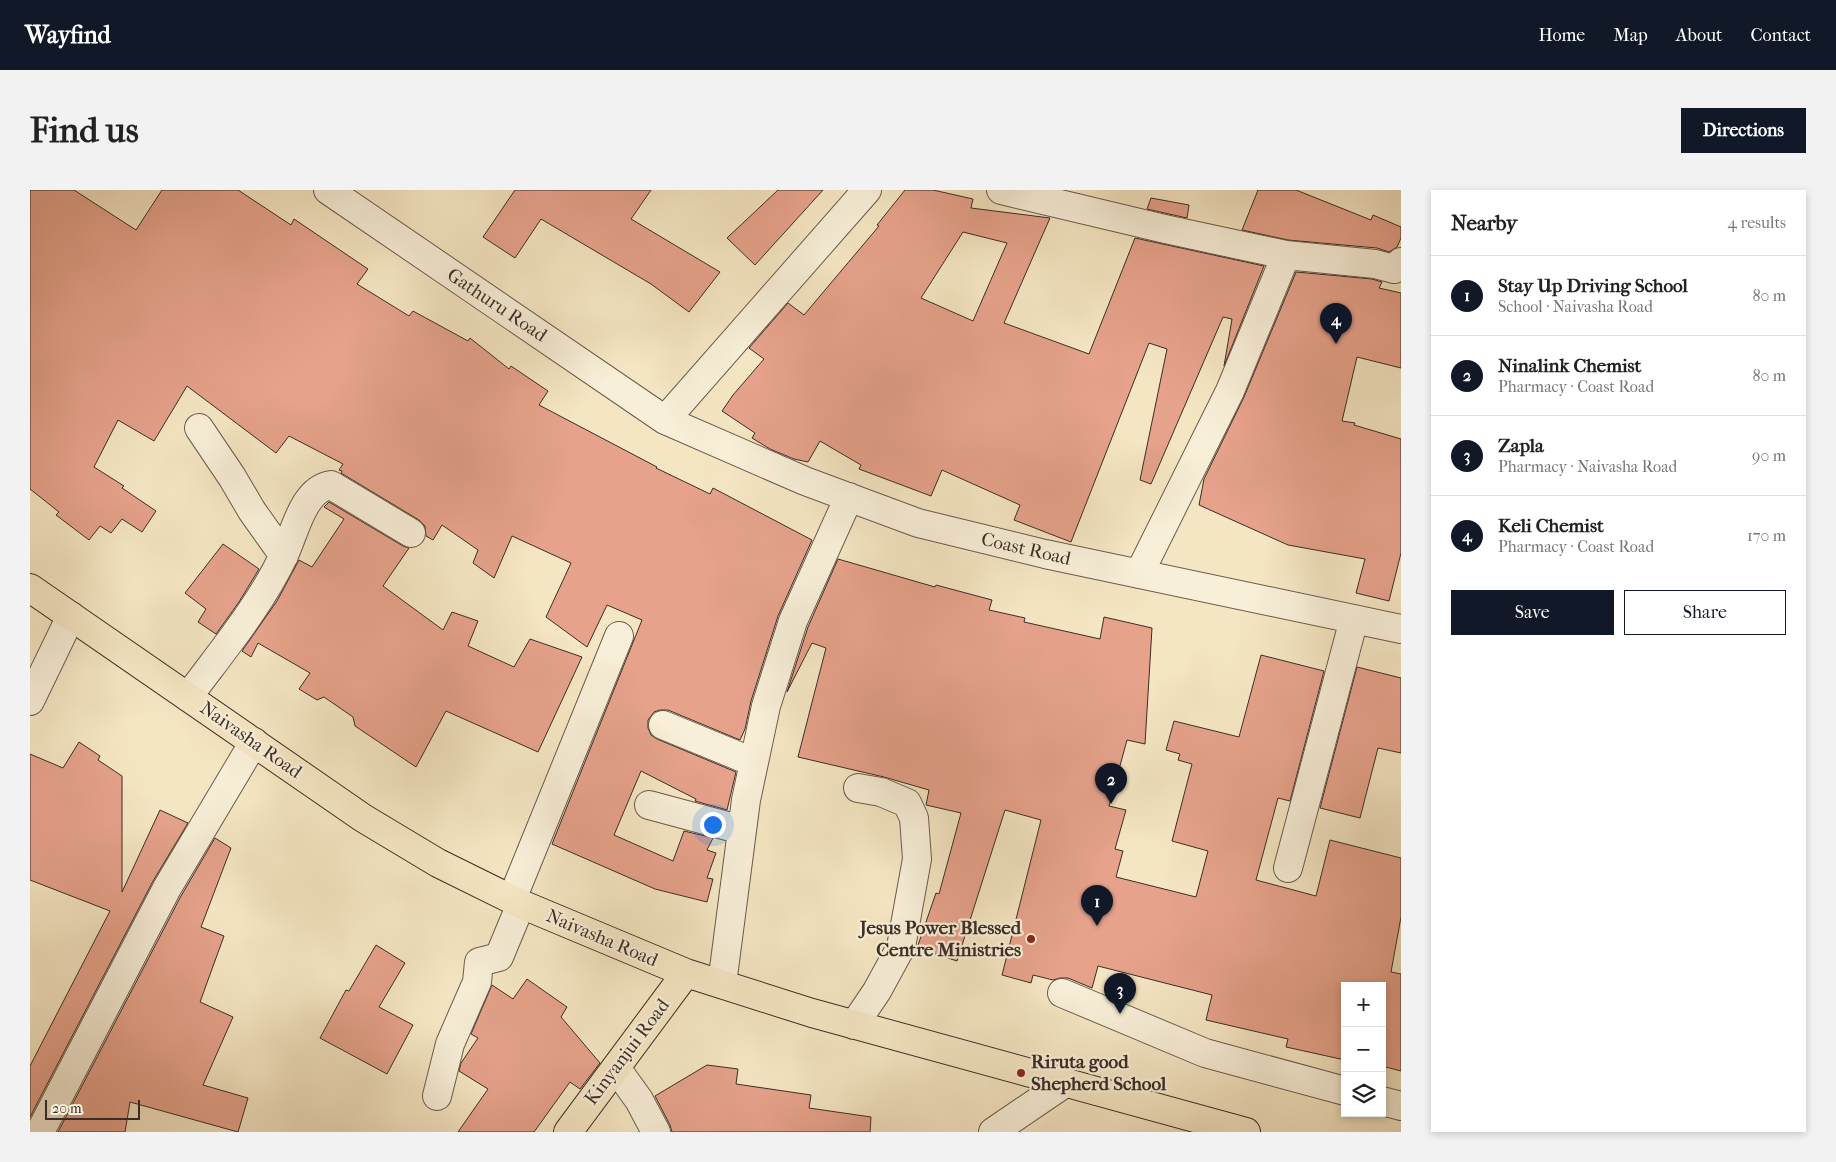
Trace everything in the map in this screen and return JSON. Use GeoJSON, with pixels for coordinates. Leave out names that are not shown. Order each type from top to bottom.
{"type":"FeatureCollection","features":[{"type":"Feature","properties":{"kind":"main road","name":"Naivasha Road"},"geometry":{"type":"LineString","coordinates":[[30,588],[363,818],[430,858],[517,902],[686,973],[812,1013],[1229,1130]]}},
{"type":"Feature","properties":{"kind":"main road","name":"Kinyanjui Road"},"geometry":{"type":"LineString","coordinates":[[568,1132],[686,973]]}},
{"type":"Feature","properties":{"kind":"street","name":"Gathuru Road"},"geometry":{"type":"LineString","coordinates":[[328,190],[665,420]]}},
{"type":"Feature","properties":{"kind":"street"},"geometry":{"type":"LineString","coordinates":[[665,420],[867,190]]}},
{"type":"Feature","properties":{"kind":"street"},"geometry":{"type":"LineString","coordinates":[[1000,190],[1165,230],[1286,255],[1375,264],[1394,269],[1401,262]]}},
{"type":"Feature","properties":{"kind":"street"},"geometry":{"type":"LineString","coordinates":[[1139,574],[1230,391],[1286,255]]}},
{"type":"Feature","properties":{"kind":"street","name":"Coast Road"},"geometry":{"type":"LineString","coordinates":[[665,420],[805,481],[918,523],[1045,554],[1401,629]]}},
{"type":"Feature","properties":{"kind":"street"},"geometry":{"type":"LineString","coordinates":[[199,428],[232,476],[252,511],[284,556]]}},
{"type":"Feature","properties":{"kind":"street"},"geometry":{"type":"LineString","coordinates":[[188,697],[265,592],[284,556],[307,501],[316,490],[331,485],[411,533]]}},
{"type":"Feature","properties":{"kind":"street"},"geometry":{"type":"LineString","coordinates":[[722,984],[742,830],[753,762],[766,706],[793,620],[849,497]]}},
{"type":"Feature","properties":{"kind":"street"},"geometry":{"type":"LineString","coordinates":[[30,701],[71,616]]}},
{"type":"Feature","properties":{"kind":"street"},"geometry":{"type":"LineString","coordinates":[[1288,868],[1354,619]]}},
{"type":"Feature","properties":{"kind":"street"},"geometry":{"type":"LineString","coordinates":[[437,1096],[450,1044],[477,982],[479,962],[499,958],[517,902],[619,636]]}},
{"type":"Feature","properties":{"kind":"street"},"geometry":{"type":"LineString","coordinates":[[663,725],[753,762]]}},
{"type":"Feature","properties":{"kind":"street"},"geometry":{"type":"LineString","coordinates":[[40,1132],[167,888],[254,742]]}},
{"type":"Feature","properties":{"kind":"street"},"geometry":{"type":"LineString","coordinates":[[854,1025],[877,991],[901,948],[917,859],[914,818],[907,803],[881,792],[858,788]]}},
{"type":"Feature","properties":{"kind":"street"},"geometry":{"type":"LineString","coordinates":[[649,804],[742,830]]}},
{"type":"Feature","properties":{"kind":"street"},"geometry":{"type":"LineString","coordinates":[[1062,993],[1205,1053],[1341,1090]]}},
{"type":"Feature","properties":{"kind":"street"},"geometry":{"type":"LineString","coordinates":[[616,1068],[639,1100],[656,1132]]}},
{"type":"Feature","properties":{"kind":"street"},"geometry":{"type":"LineString","coordinates":[[993,1132],[1065,1083]]}},
{"type":"Feature","properties":{"kind":"street"},"geometry":{"type":"LineString","coordinates":[[1386,1102],[1401,1106]]}},
{"type":"Feature","properties":{"kind":"building"},"geometry":{"type":"Polygon","coordinates":[[[30,190],[74,190],[136,230],[162,190],[238,190],[291,225],[294,219],[368,269],[357,284],[409,316],[413,311],[468,341],[470,338],[509,369],[511,366],[548,391],[539,405],[656,468],[710,494],[713,488],[812,540],[778,616],[751,701],[745,729],[740,740],[668,710],[654,712],[648,720],[648,728],[651,735],[657,739],[736,772],[727,810],[695,801],[696,799],[641,771],[614,835],[673,861],[684,831],[713,838],[707,850],[716,853],[707,878],[713,879],[707,902],[655,889],[552,844],[642,620],[607,605],[587,647],[546,617],[571,563],[512,536],[494,578],[473,563],[478,550],[442,525],[433,540],[426,536],[425,526],[419,520],[341,473],[342,471],[339,470],[343,464],[289,436],[276,453],[187,386],[154,441],[118,420],[94,467],[124,486],[122,488],[156,511],[142,532],[122,519],[111,533],[100,526],[89,540],[56,515],[59,512],[30,489],[30,190]]]}},
{"type":"Feature","properties":{"kind":"building"},"geometry":{"type":"Polygon","coordinates":[[[515,190],[651,190],[631,219],[720,272],[689,312],[651,284],[541,219],[515,258],[483,237],[515,190]]]}},
{"type":"Feature","properties":{"kind":"building"},"geometry":{"type":"Polygon","coordinates":[[[778,190],[823,190],[755,265],[727,238],[778,190]]]}},
{"type":"Feature","properties":{"kind":"building"},"geometry":{"type":"Polygon","coordinates":[[[905,190],[933,190],[973,199],[971,208],[1050,218],[1004,323],[1089,354],[1135,238],[1264,266],[1224,366],[1232,319],[1223,317],[1151,484],[1140,480],[1167,349],[1149,343],[1071,542],[1014,520],[1020,505],[942,470],[931,496],[859,469],[861,465],[820,441],[808,462],[794,459],[770,449],[752,438],[755,433],[722,411],[764,359],[749,348],[788,303],[804,315],[879,226],[877,225],[905,190]],[[963,232],[921,298],[973,321],[1007,243],[963,232]]]}},
{"type":"Feature","properties":{"kind":"building"},"geometry":{"type":"Polygon","coordinates":[[[1258,190],[1296,190],[1371,220],[1373,215],[1401,227],[1401,238],[1397,247],[1389,252],[1377,248],[1288,240],[1242,230],[1258,190]]]}},
{"type":"Feature","properties":{"kind":"building"},"geometry":{"type":"Polygon","coordinates":[[[1151,198],[1189,205],[1187,218],[1147,209],[1151,198]]]}},
{"type":"Feature","properties":{"kind":"building"},"geometry":{"type":"Polygon","coordinates":[[[1296,272],[1372,279],[1382,282],[1379,288],[1401,293],[1401,368],[1357,357],[1342,421],[1355,423],[1354,425],[1401,439],[1401,553],[1389,601],[1356,593],[1365,559],[1288,545],[1199,505],[1204,479],[1244,397],[1296,272]]]}},
{"type":"Feature","properties":{"kind":"building"},"geometry":{"type":"Polygon","coordinates":[[[329,502],[409,548],[383,586],[443,630],[452,612],[478,621],[468,646],[514,667],[530,639],[582,657],[538,752],[446,711],[416,767],[355,726],[353,717],[324,697],[317,700],[299,689],[310,673],[258,643],[251,657],[242,651],[277,601],[299,560],[312,567],[344,519],[324,507],[329,502]]]}},
{"type":"Feature","properties":{"kind":"building"},"geometry":{"type":"Polygon","coordinates":[[[223,544],[259,569],[239,602],[216,634],[198,622],[206,609],[185,593],[223,544]]]}},
{"type":"Feature","properties":{"kind":"building"},"geometry":{"type":"Polygon","coordinates":[[[838,559],[935,587],[936,585],[992,600],[989,610],[1025,618],[1024,622],[1100,639],[1104,617],[1152,628],[1145,744],[1127,740],[1109,806],[1126,810],[1115,849],[1123,851],[1116,877],[1196,897],[1208,851],[1172,841],[1192,764],[1178,760],[1180,754],[1166,750],[1174,721],[1239,737],[1261,655],[1324,671],[1290,801],[1278,798],[1256,880],[1316,896],[1330,840],[1401,858],[1401,917],[1391,972],[1401,974],[1401,1071],[1386,1067],[1386,982],[1341,982],[1341,1059],[1286,1047],[1288,1039],[1206,1020],[1212,995],[1098,966],[1092,988],[1068,978],[1053,980],[1033,975],[1031,983],[1002,975],[1041,820],[1005,810],[957,961],[917,948],[936,893],[939,894],[961,813],[926,805],[929,790],[884,777],[798,757],[826,648],[812,643],[787,692],[808,627],[838,559]]]}},
{"type":"Feature","properties":{"kind":"building"},"geometry":{"type":"Polygon","coordinates":[[[1357,667],[1401,678],[1401,753],[1378,748],[1360,818],[1320,808],[1357,667]]]}},
{"type":"Feature","properties":{"kind":"building"},"geometry":{"type":"Polygon","coordinates":[[[79,742],[100,756],[98,760],[122,776],[122,892],[160,810],[188,823],[153,881],[30,1117],[30,1066],[110,911],[30,880],[30,754],[63,768],[79,742]]]}},
{"type":"Feature","properties":{"kind":"building"},"geometry":{"type":"Polygon","coordinates":[[[215,838],[231,848],[201,927],[224,936],[200,1002],[233,1017],[203,1085],[248,1098],[238,1132],[130,1102],[125,1132],[58,1132],[181,896],[215,838]]]}},
{"type":"Feature","properties":{"kind":"building"},"geometry":{"type":"Polygon","coordinates":[[[376,945],[405,963],[379,1007],[413,1025],[387,1074],[320,1038],[346,990],[349,991],[376,945]]]}},
{"type":"Feature","properties":{"kind":"building"},"geometry":{"type":"Polygon","coordinates":[[[527,979],[567,1007],[561,1017],[600,1063],[580,1089],[570,1082],[534,1132],[458,1132],[488,1089],[459,1071],[461,1063],[478,1038],[471,1034],[492,985],[513,999],[527,979]]]}},
{"type":"Feature","properties":{"kind":"building"},"geometry":{"type":"Polygon","coordinates":[[[707,1065],[738,1069],[736,1084],[811,1095],[809,1108],[871,1117],[870,1132],[672,1132],[655,1096],[707,1065]]]}},
{"type":"Feature","properties":{"kind":"place","name":"Keli Chemist"},"geometry":{"type":"Point","coordinates":[1336,344]}},
{"type":"Feature","properties":{"kind":"place","name":"Ninalink Chemist"},"geometry":{"type":"Point","coordinates":[1111,804]}},
{"type":"Feature","properties":{"kind":"place","name":"Stay Up Driving School"},"geometry":{"type":"Point","coordinates":[1097,926]}},
{"type":"Feature","properties":{"kind":"place","name":"Jesus Power Blessed Centre Ministries"},"geometry":{"type":"Point","coordinates":[1031,939]}},
{"type":"Feature","properties":{"kind":"place","name":"Zapla"},"geometry":{"type":"Point","coordinates":[1120,1014]}},
{"type":"Feature","properties":{"kind":"place","name":"Riruta good Shepherd School"},"geometry":{"type":"Point","coordinates":[1021,1073]}}]}
